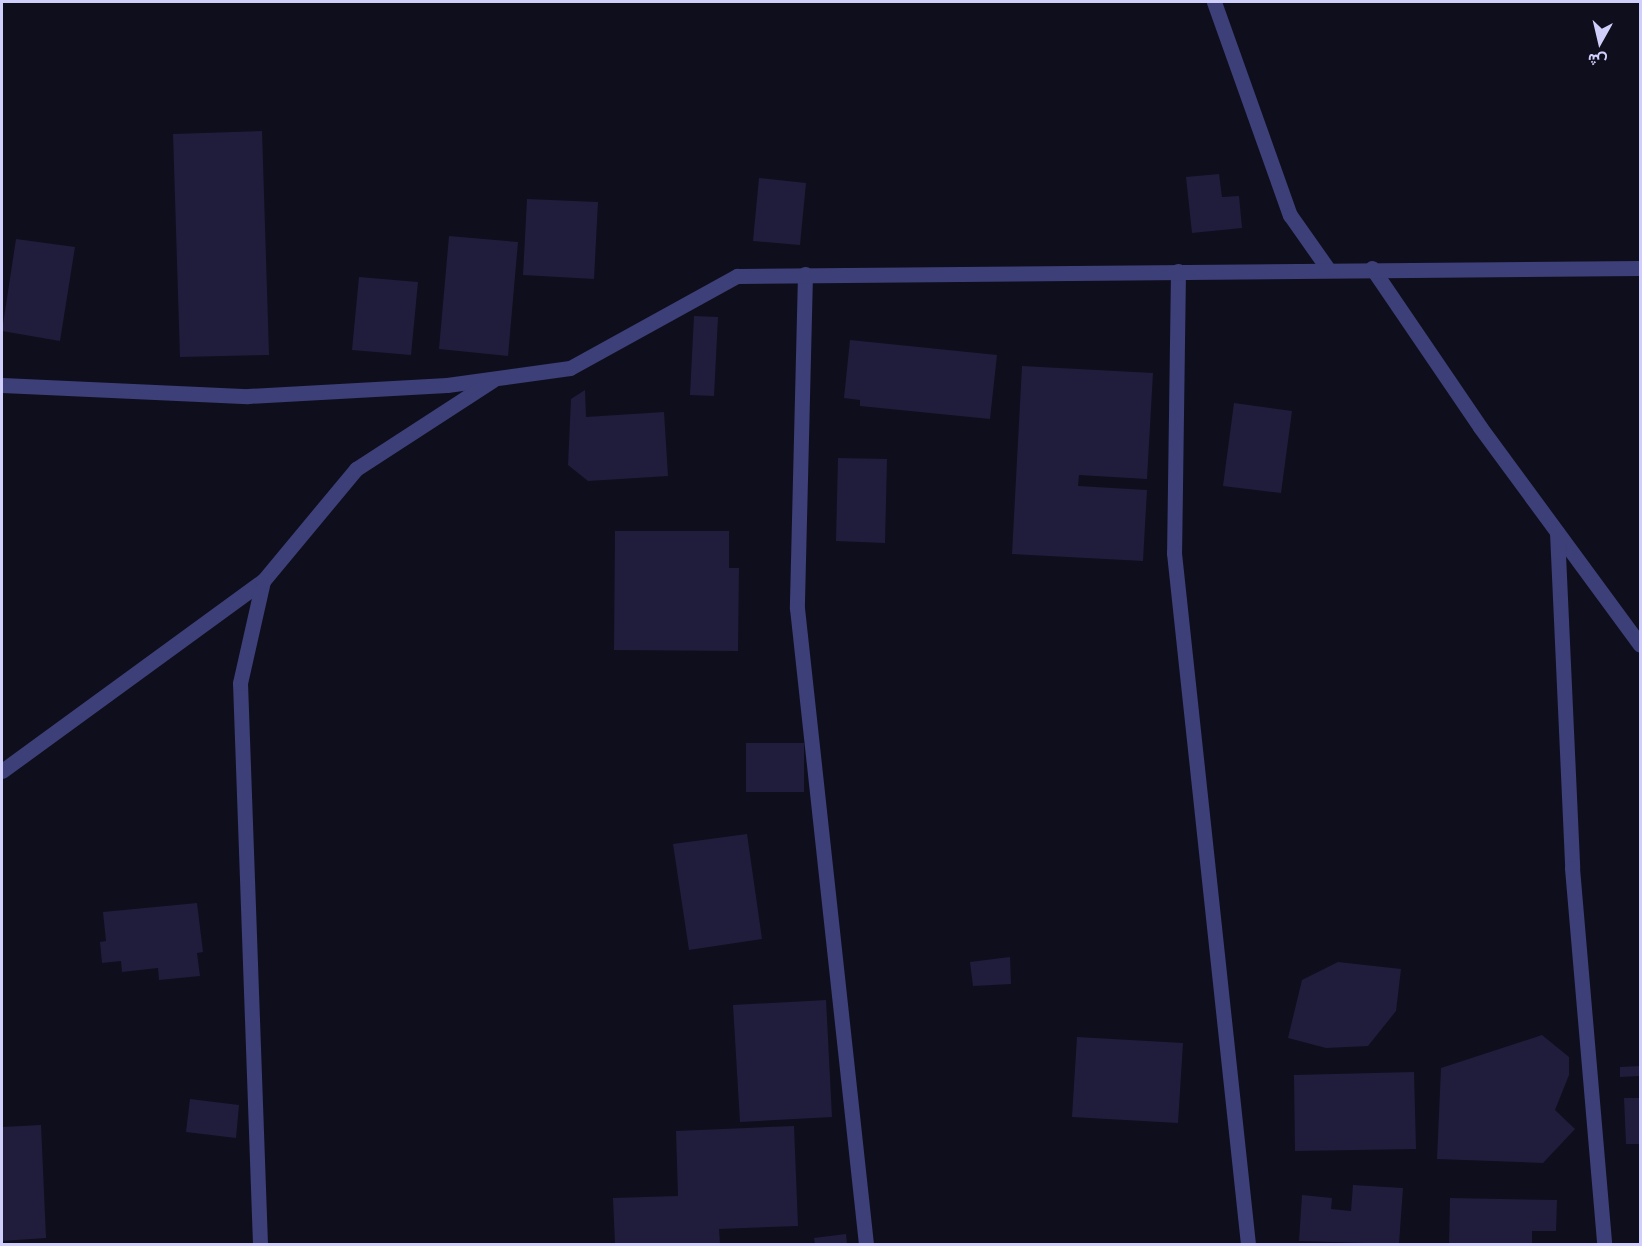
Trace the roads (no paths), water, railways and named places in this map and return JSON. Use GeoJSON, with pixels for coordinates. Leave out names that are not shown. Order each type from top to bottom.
{"type":"FeatureCollection","features":[{"type":"Feature","properties":{"kind":"street"},"geometry":{"type":"LineString","coordinates":[[1214,2],[1290,216],[1328,269]]}},
{"type":"Feature","properties":{"kind":"street"},"geometry":{"type":"LineString","coordinates":[[1372,268],[1480,428],[1641,645]]}},
{"type":"Feature","properties":{"kind":"street"},"geometry":{"type":"LineString","coordinates":[[2,385],[248,396],[447,385],[570,368],[737,276],[1372,268],[1641,268]]}},
{"type":"Feature","properties":{"kind":"street"},"geometry":{"type":"LineString","coordinates":[[1178,271],[1174,553],[1248,1245]]}},
{"type":"Feature","properties":{"kind":"street"},"geometry":{"type":"LineString","coordinates":[[805,274],[797,608],[866,1245]]}},
{"type":"Feature","properties":{"kind":"street"},"geometry":{"type":"LineString","coordinates":[[2,771],[263,582],[356,469],[496,378]]}},
{"type":"Feature","properties":{"kind":"street"},"geometry":{"type":"LineString","coordinates":[[1557,532],[1572,868],[1605,1245]]}},
{"type":"Feature","properties":{"kind":"street"},"geometry":{"type":"LineString","coordinates":[[260,1245],[240,683],[263,582]]}}]}
